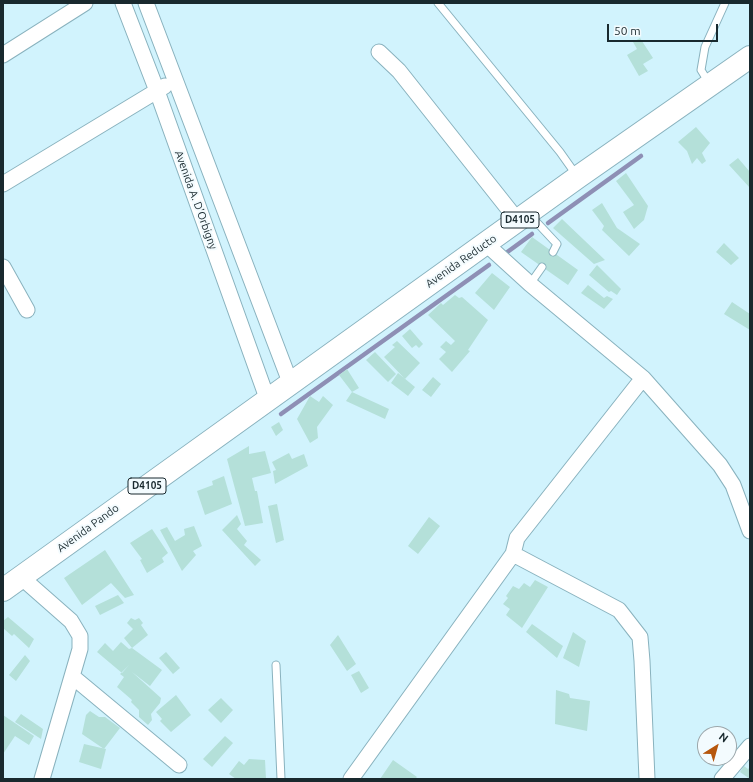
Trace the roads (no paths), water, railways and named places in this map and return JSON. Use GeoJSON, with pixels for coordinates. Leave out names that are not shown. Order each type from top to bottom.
{"type":"FeatureCollection","features":[{"type":"Feature","properties":{"kind":"main road","name":"Avenida Reducto"},"geometry":{"type":"LineString","coordinates":[[290,382],[523,217],[578,176],[750,57]]}},
{"type":"Feature","properties":{"kind":"main road","name":"Avenida Pando"},"geometry":{"type":"LineString","coordinates":[[3,590],[290,382]]}},
{"type":"Feature","properties":{"kind":"street"},"geometry":{"type":"LineString","coordinates":[[3,55],[85,3]]}},
{"type":"Feature","properties":{"kind":"street","name":"Avenida A. D'Orbigny"},"geometry":{"type":"LineString","coordinates":[[123,3],[157,91],[268,398]]}},
{"type":"Feature","properties":{"kind":"street","name":"Avenida A. D'Orbigny"},"geometry":{"type":"LineString","coordinates":[[146,3],[290,382]]}},
{"type":"Feature","properties":{"kind":"street"},"geometry":{"type":"LineString","coordinates":[[379,52],[399,71],[523,217]]}},
{"type":"Feature","properties":{"kind":"street"},"geometry":{"type":"LineString","coordinates":[[3,184],[174,80]]}},
{"type":"Feature","properties":{"kind":"street"},"geometry":{"type":"LineString","coordinates":[[485,243],[530,284],[643,378],[720,465],[733,485],[750,531]]}},
{"type":"Feature","properties":{"kind":"street"},"geometry":{"type":"LineString","coordinates":[[3,268],[27,310]]}},
{"type":"Feature","properties":{"kind":"street"},"geometry":{"type":"LineString","coordinates":[[355,778],[513,554],[517,538],[643,378]]}},
{"type":"Feature","properties":{"kind":"street"},"geometry":{"type":"LineString","coordinates":[[513,554],[619,610],[640,638],[647,779]]}},
{"type":"Feature","properties":{"kind":"street"},"geometry":{"type":"LineString","coordinates":[[22,577],[71,621],[80,636],[80,649],[73,677],[42,779]]}},
{"type":"Feature","properties":{"kind":"street"},"geometry":{"type":"LineString","coordinates":[[73,677],[179,765]]}},
{"type":"Feature","properties":{"kind":"street"},"geometry":{"type":"LineString","coordinates":[[722,779],[750,746]]}},
{"type":"Feature","properties":{"kind":"lane"},"geometry":{"type":"LineString","coordinates":[[438,3],[578,176]]}},
{"type":"Feature","properties":{"kind":"lane"},"geometry":{"type":"LineString","coordinates":[[710,85],[701,70],[705,47],[725,3]]}},
{"type":"Feature","properties":{"kind":"lane"},"geometry":{"type":"LineString","coordinates":[[523,217],[557,244],[553,252]]}},
{"type":"Feature","properties":{"kind":"lane"},"geometry":{"type":"LineString","coordinates":[[530,284],[542,267]]}},
{"type":"Feature","properties":{"kind":"lane"},"geometry":{"type":"LineString","coordinates":[[276,665],[281,779]]}},
{"type":"Feature","properties":{"kind":"waterway"},"geometry":{"type":"LineString","coordinates":[[548,223],[641,156]]}},
{"type":"Feature","properties":{"kind":"waterway"},"geometry":{"type":"LineString","coordinates":[[506,253],[532,234]]}},
{"type":"Feature","properties":{"kind":"waterway"},"geometry":{"type":"LineString","coordinates":[[281,414],[489,265]]}}]}
